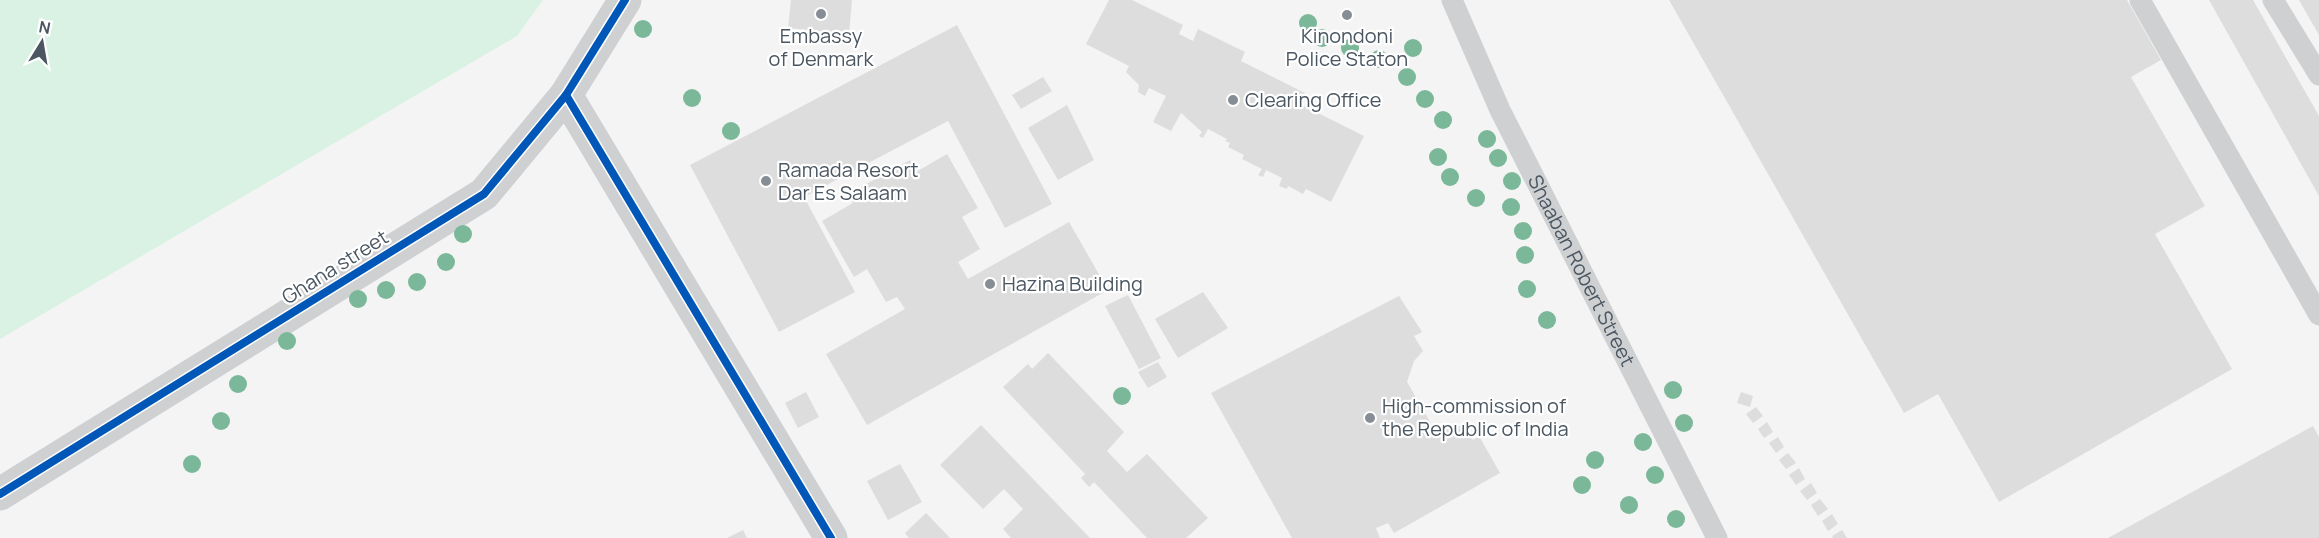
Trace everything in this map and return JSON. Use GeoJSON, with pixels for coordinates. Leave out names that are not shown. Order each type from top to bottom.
{"type":"FeatureCollection","features":[{"type":"Feature","properties":{"kind":"street","name":"Ghana street"},"geometry":{"type":"LineString","coordinates":[[0,494],[484,194],[566,95],[625,0]]}},
{"type":"Feature","properties":{"kind":"street"},"geometry":{"type":"LineString","coordinates":[[566,95],[831,538]]}},
{"type":"Feature","properties":{"kind":"lane","name":"Shaaban Robert Street"},"geometry":{"type":"LineString","coordinates":[[1452,0],[1500,110],[1718,538]]}},
{"type":"Feature","properties":{"kind":"lane"},"geometry":{"type":"LineString","coordinates":[[2140,0],[2319,315]]}},
{"type":"Feature","properties":{"kind":"lane"},"geometry":{"type":"LineString","coordinates":[[2273,0],[2319,75]]}},
{"type":"Feature","properties":{"kind":"green space"},"geometry":{"type":"Polygon","coordinates":[[[0,0],[543,0],[517,36],[0,339],[0,0]]]}},
{"type":"Feature","properties":{"kind":"building","name":"Embassy of Denmark"},"geometry":{"type":"Polygon","coordinates":[[[791,0],[852,0],[849,34],[788,28],[791,0]]]}},
{"type":"Feature","properties":{"kind":"building","name":"Clearing Office"},"geometry":{"type":"Polygon","coordinates":[[[1109,0],[1132,0],[1183,25],[1179,34],[1193,41],[1198,29],[1245,52],[1241,61],[1305,93],[1300,104],[1364,136],[1331,202],[1306,189],[1303,194],[1288,186],[1287,189],[1279,186],[1282,178],[1266,170],[1263,177],[1258,175],[1262,169],[1242,159],[1244,155],[1228,147],[1230,143],[1225,141],[1227,139],[1208,129],[1203,138],[1199,136],[1202,132],[1181,113],[1171,131],[1153,122],[1166,96],[1149,88],[1145,96],[1138,92],[1139,85],[1126,72],[1129,66],[1086,44],[1109,0]]]}},
{"type":"Feature","properties":{"kind":"building"},"geometry":{"type":"Polygon","coordinates":[[[1669,0],[2127,0],[2161,60],[2131,77],[2205,206],[2155,234],[2232,369],[1999,502],[1938,394],[1904,413],[1669,0]]]}},
{"type":"Feature","properties":{"kind":"building"},"geometry":{"type":"Polygon","coordinates":[[[2209,0],[2253,0],[2319,116],[2319,196],[2209,0]]]}},
{"type":"Feature","properties":{"kind":"building"},"geometry":{"type":"Polygon","coordinates":[[[2299,0],[2319,0],[2319,35],[2299,0]]]}},
{"type":"Feature","properties":{"kind":"building","name":"Ramada Resort Dar Es Salaam"},"geometry":{"type":"Polygon","coordinates":[[[957,25],[1052,204],[1005,228],[948,121],[804,197],[855,292],[779,332],[690,165],[957,25]]]}},
{"type":"Feature","properties":{"kind":"building"},"geometry":{"type":"Polygon","coordinates":[[[1043,77],[1052,91],[1021,109],[1012,95],[1043,77]]]}},
{"type":"Feature","properties":{"kind":"building"},"geometry":{"type":"Polygon","coordinates":[[[1067,105],[1094,160],[1058,180],[1028,128],[1067,105]]]}},
{"type":"Feature","properties":{"kind":"building","name":"Hazina Building"},"geometry":{"type":"Polygon","coordinates":[[[947,154],[978,208],[962,217],[980,249],[958,262],[968,279],[1069,222],[1108,290],[867,425],[826,354],[905,309],[897,297],[886,302],[867,269],[854,277],[822,221],[853,203],[848,194],[910,160],[916,172],[947,154]]]}},
{"type":"Feature","properties":{"kind":"building"},"geometry":{"type":"Polygon","coordinates":[[[1203,292],[1228,328],[1178,358],[1155,319],[1203,292]]]}},
{"type":"Feature","properties":{"kind":"building"},"geometry":{"type":"Polygon","coordinates":[[[1128,295],[1161,358],[1139,369],[1105,306],[1128,295]]]}},
{"type":"Feature","properties":{"kind":"building"},"geometry":{"type":"Polygon","coordinates":[[[1399,296],[1422,332],[1414,336],[1423,351],[1414,361],[1407,382],[1432,425],[1449,429],[1464,425],[1473,440],[1479,436],[1500,473],[1394,533],[1388,523],[1376,528],[1380,538],[1292,538],[1211,393],[1399,296]]]}},
{"type":"Feature","properties":{"kind":"building"},"geometry":{"type":"Polygon","coordinates":[[[1048,353],[1124,432],[1107,451],[1127,472],[1147,454],[1208,518],[1186,538],[1147,538],[1094,482],[1089,487],[1081,478],[1085,474],[1003,387],[1028,364],[1032,369],[1048,353]]]}},
{"type":"Feature","properties":{"kind":"building"},"geometry":{"type":"Polygon","coordinates":[[[1158,362],[1167,377],[1148,388],[1138,372],[1158,362]]]}},
{"type":"Feature","properties":{"kind":"building"},"geometry":{"type":"Polygon","coordinates":[[[806,392],[819,417],[798,428],[785,403],[806,392]]]}},
{"type":"Feature","properties":{"kind":"building"},"geometry":{"type":"Polygon","coordinates":[[[1741,392],[1753,396],[1750,407],[1737,403],[1741,392]]]}},
{"type":"Feature","properties":{"kind":"building"},"geometry":{"type":"Polygon","coordinates":[[[1756,407],[1763,416],[1753,423],[1746,414],[1756,407]]]}},
{"type":"Feature","properties":{"kind":"building"},"geometry":{"type":"Polygon","coordinates":[[[1767,422],[1773,432],[1764,438],[1758,429],[1767,422]]]}},
{"type":"Feature","properties":{"kind":"building"},"geometry":{"type":"Polygon","coordinates":[[[981,425],[1090,538],[1011,538],[1003,529],[1023,509],[1004,489],[983,509],[940,465],[981,425]]]}},
{"type":"Feature","properties":{"kind":"building"},"geometry":{"type":"Polygon","coordinates":[[[2313,426],[2319,437],[2319,538],[2108,538],[2313,426]]]}},
{"type":"Feature","properties":{"kind":"building"},"geometry":{"type":"Polygon","coordinates":[[[1778,437],[1784,447],[1776,453],[1769,443],[1778,437]]]}},
{"type":"Feature","properties":{"kind":"building"},"geometry":{"type":"Polygon","coordinates":[[[1788,453],[1796,463],[1786,469],[1779,460],[1788,453]]]}},
{"type":"Feature","properties":{"kind":"building"},"geometry":{"type":"Polygon","coordinates":[[[900,464],[922,502],[888,520],[867,481],[900,464]]]}},
{"type":"Feature","properties":{"kind":"building"},"geometry":{"type":"Polygon","coordinates":[[[1799,468],[1805,479],[1796,485],[1789,475],[1799,468]]]}},
{"type":"Feature","properties":{"kind":"building"},"geometry":{"type":"Polygon","coordinates":[[[1811,483],[1817,493],[1807,500],[1800,491],[1811,483]]]}},
{"type":"Feature","properties":{"kind":"building"},"geometry":{"type":"Polygon","coordinates":[[[1820,499],[1828,509],[1818,516],[1811,505],[1820,499]]]}},
{"type":"Feature","properties":{"kind":"building"},"geometry":{"type":"Polygon","coordinates":[[[926,513],[950,538],[909,538],[905,533],[926,513]]]}},
{"type":"Feature","properties":{"kind":"building"},"geometry":{"type":"Polygon","coordinates":[[[1832,514],[1838,524],[1828,531],[1822,521],[1832,514]]]}},
{"type":"Feature","properties":{"kind":"building"},"geometry":{"type":"Polygon","coordinates":[[[743,530],[747,538],[727,538],[743,530]]]}},
{"type":"Feature","properties":{"kind":"building"},"geometry":{"type":"Polygon","coordinates":[[[1842,530],[1847,538],[1833,538],[1832,536],[1842,530]]]}},
{"type":"Feature","properties":{"kind":"cycle path"},"geometry":{"type":"LineString","coordinates":[[0,494],[484,194],[566,95],[625,0]]}},
{"type":"Feature","properties":{"kind":"cycle path"},"geometry":{"type":"LineString","coordinates":[[566,95],[831,538]]}},
{"type":"Feature","properties":{"kind":"place","name":"Embassy of Denmark"},"geometry":{"type":"Point","coordinates":[821,14]}},
{"type":"Feature","properties":{"kind":"place","name":"Kinondoni Police Staton"},"geometry":{"type":"Point","coordinates":[1347,15]}},
{"type":"Feature","properties":{"kind":"place","name":"Clearing Office"},"geometry":{"type":"Point","coordinates":[1233,100]}},
{"type":"Feature","properties":{"kind":"place","name":"Ramada Resort Dar Es Salaam"},"geometry":{"type":"Point","coordinates":[766,181]}},
{"type":"Feature","properties":{"kind":"place","name":"Hazina Building"},"geometry":{"type":"Point","coordinates":[990,284]}},
{"type":"Feature","properties":{"kind":"place","name":"High-commission of the Republic of India"},"geometry":{"type":"Point","coordinates":[1370,418]}}]}
